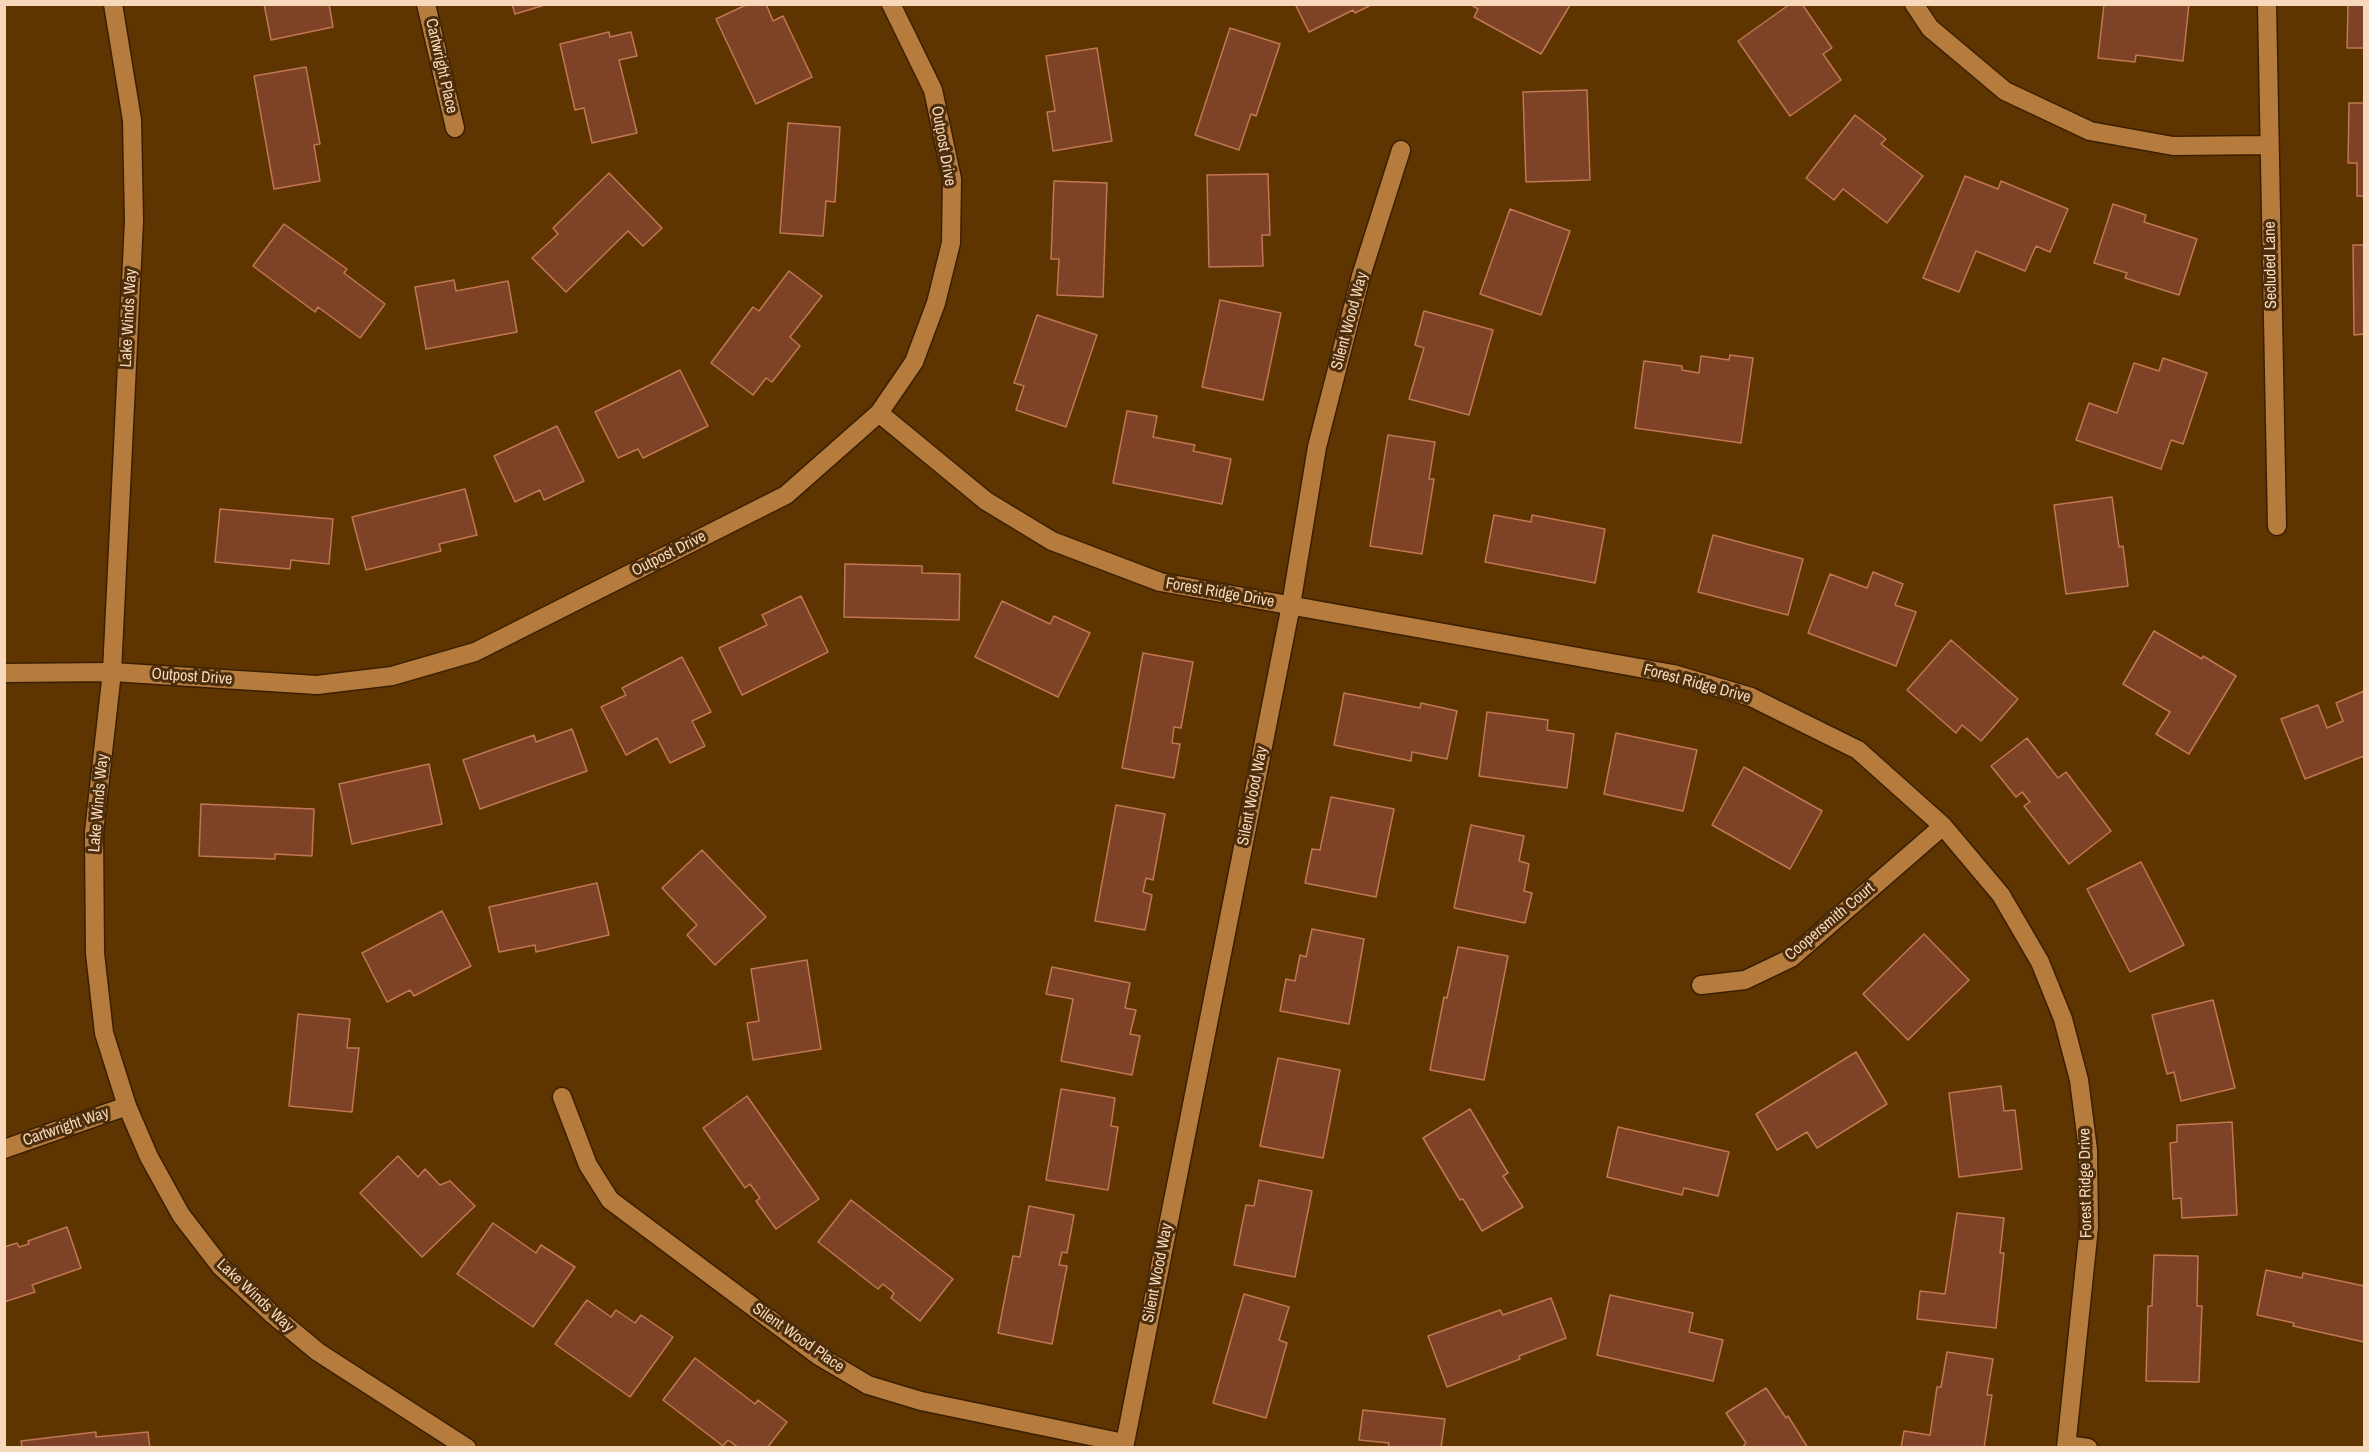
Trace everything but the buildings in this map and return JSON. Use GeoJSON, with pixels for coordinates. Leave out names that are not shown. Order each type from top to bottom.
{"type":"FeatureCollection","features":[{"type":"Feature","properties":{"kind":"street","name":"Lake Winds Way"},"geometry":{"type":"LineString","coordinates":[[113,4],[132,120],[134,221],[112,672],[94,832],[95,953],[104,1034],[127,1106],[149,1157],[181,1215],[221,1267],[271,1314],[318,1352],[467,1448]]}},
{"type":"Feature","properties":{"kind":"street","name":"Cartwright Place"},"geometry":{"type":"LineString","coordinates":[[426,4],[455,128]]}},
{"type":"Feature","properties":{"kind":"street","name":"Outpost Drive"},"geometry":{"type":"LineString","coordinates":[[4,673],[112,672],[317,685],[392,676],[475,652],[786,495],[879,413],[914,362],[936,303],[951,243],[952,179],[933,90],[891,4]]}},
{"type":"Feature","properties":{"kind":"street"},"geometry":{"type":"LineString","coordinates":[[1914,4],[1930,28],[2005,91],[2090,131],[2173,146],[2269,145]]}},
{"type":"Feature","properties":{"kind":"street","name":"Secluded Lane"},"geometry":{"type":"LineString","coordinates":[[2267,4],[2277,526]]}},
{"type":"Feature","properties":{"kind":"street","name":"Silent Wood Way"},"geometry":{"type":"LineString","coordinates":[[1124,1445],[1291,605],[1317,447],[1361,276],[1401,150]]}},
{"type":"Feature","properties":{"kind":"street","name":"Forest Ridge Drive"},"geometry":{"type":"LineString","coordinates":[[879,413],[986,501],[1052,541],[1160,582],[1673,674],[1751,697],[1858,750],[1942,826],[2001,895],[2040,962],[2063,1019],[2079,1080],[2088,1150],[2089,1227],[2066,1446]]}},
{"type":"Feature","properties":{"kind":"street","name":"Coopersmith Court"},"geometry":{"type":"LineString","coordinates":[[1701,985],[1745,980],[1791,958],[1942,826]]}},
{"type":"Feature","properties":{"kind":"street","name":"Silent Wood Place"},"geometry":{"type":"LineString","coordinates":[[562,1097],[588,1165],[610,1200],[819,1356],[868,1385],[921,1401],[1124,1445]]}},
{"type":"Feature","properties":{"kind":"street","name":"Cartwright Way"},"geometry":{"type":"LineString","coordinates":[[4,1149],[127,1106]]}},
{"type":"Feature","properties":{"kind":"street"},"geometry":{"type":"LineString","coordinates":[[2066,1446],[2088,1448]]}}]}
